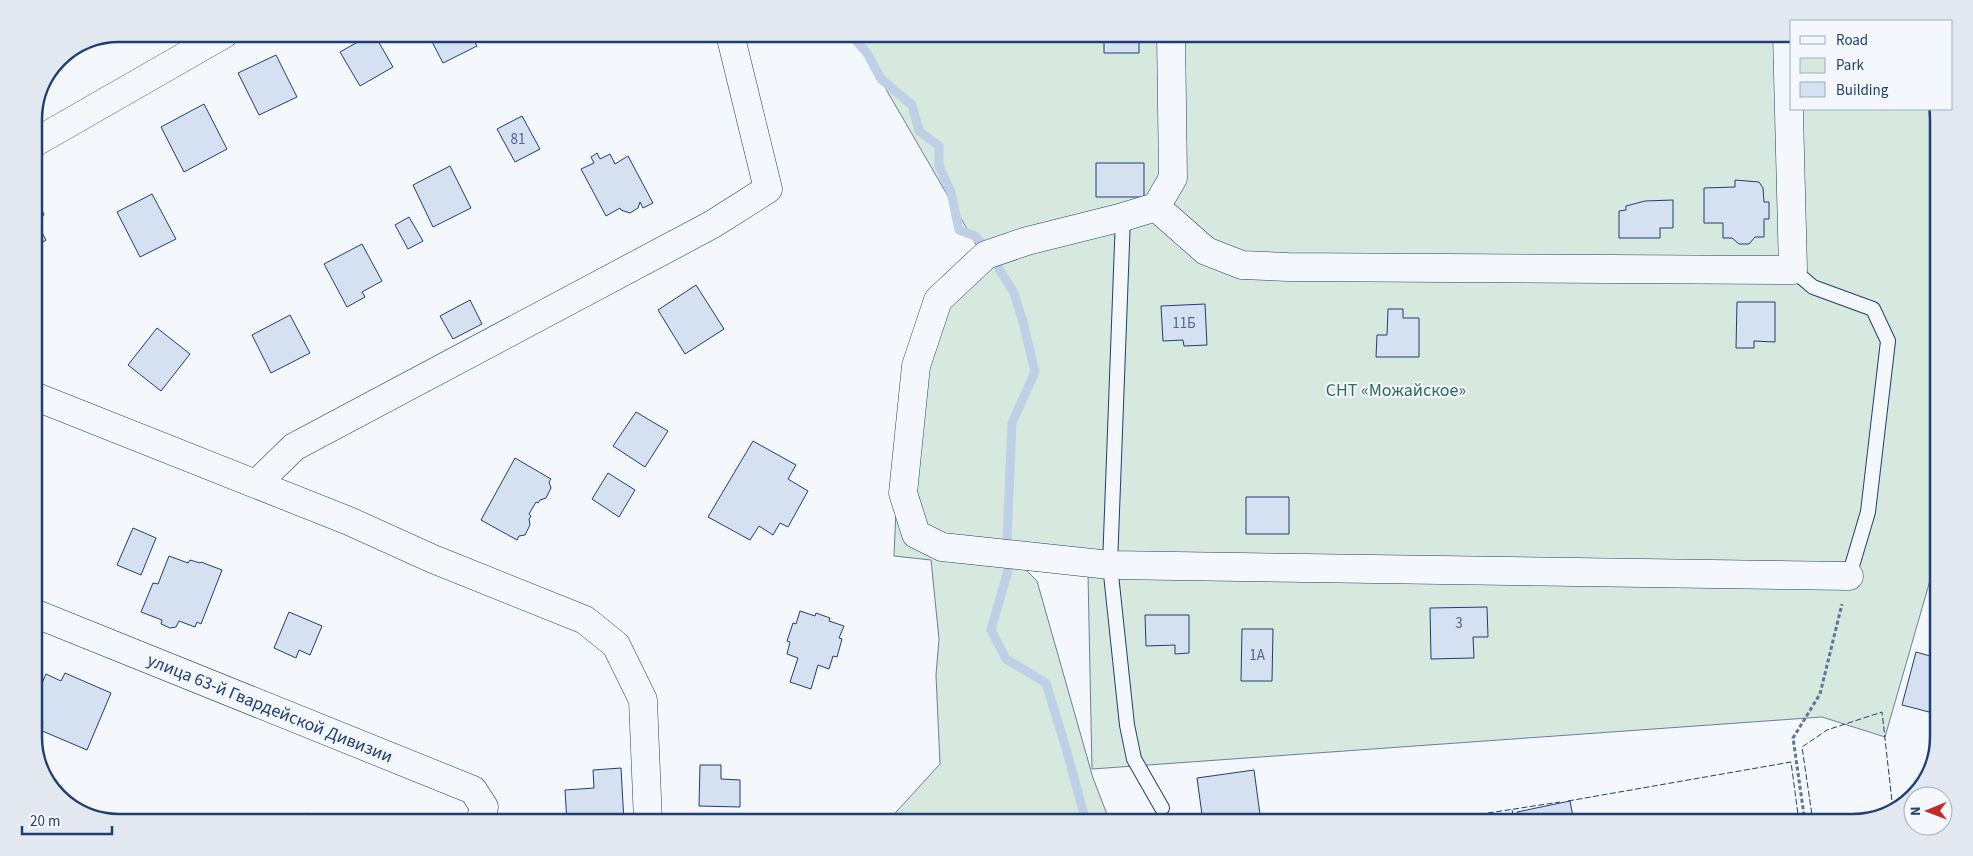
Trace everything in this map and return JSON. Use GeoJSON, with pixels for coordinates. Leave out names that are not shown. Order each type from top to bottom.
{"type":"FeatureCollection","features":[{"type":"Feature","properties":{"kind":"street"},"geometry":{"type":"LineString","coordinates":[[43,138],[210,42]]}},
{"type":"Feature","properties":{"kind":"street"},"geometry":{"type":"LineString","coordinates":[[256,484],[294,446],[713,224],[768,189],[732,42]]}},
{"type":"Feature","properties":{"kind":"street"},"geometry":{"type":"LineString","coordinates":[[1171,42],[1173,178],[1156,207],[1027,241],[986,255],[938,300],[916,366],[903,492],[916,534],[942,547],[1110,565],[1849,576]]}},
{"type":"Feature","properties":{"kind":"street"},"geometry":{"type":"LineString","coordinates":[[1156,207],[1206,251],[1242,264],[1298,267],[1792,270],[1787,42]]}},
{"type":"Feature","properties":{"kind":"street"},"geometry":{"type":"LineString","coordinates":[[43,400],[349,521],[433,559],[585,620],[616,645],[644,700],[648,814]]}},
{"type":"Feature","properties":{"kind":"street","name":"улица 63-й Гвардейской Дивизии"},"geometry":{"type":"LineString","coordinates":[[43,617],[474,790],[484,807],[482,814]]}},
{"type":"Feature","properties":{"kind":"lane"},"geometry":{"type":"LineString","coordinates":[[1123,217],[1110,565],[1127,725],[1134,759],[1162,808]]}},
{"type":"Feature","properties":{"kind":"lane"},"geometry":{"type":"LineString","coordinates":[[1792,270],[1812,287],[1874,309],[1888,341],[1868,512],[1849,576]]}},
{"type":"Feature","properties":{"kind":"path"},"geometry":{"type":"LineString","coordinates":[[1804,814],[1793,738],[1820,694],[1849,576]]}},
{"type":"Feature","properties":{"kind":"green space","name":"СНТ «Можайское»"},"geometry":{"type":"Polygon","coordinates":[[[859,42],[1790,42],[1790,110],[1930,110],[1930,580],[1885,737],[1822,717],[1092,769],[1088,575],[1026,570],[1037,581],[1093,778],[1107,814],[894,814],[940,764],[936,675],[939,639],[931,560],[894,556],[902,373],[981,253],[859,42]]]}},
{"type":"Feature","properties":{"kind":"building"},"geometry":{"type":"Polygon","coordinates":[[[358,42],[379,42],[393,67],[360,86],[340,52],[358,42]]]}},
{"type":"Feature","properties":{"kind":"building"},"geometry":{"type":"Polygon","coordinates":[[[432,42],[475,42],[477,46],[443,63],[432,42]]]}},
{"type":"Feature","properties":{"kind":"building"},"geometry":{"type":"Polygon","coordinates":[[[1104,42],[1139,42],[1139,53],[1104,53],[1104,42]]]}},
{"type":"Feature","properties":{"kind":"building"},"geometry":{"type":"Polygon","coordinates":[[[276,55],[297,97],[259,115],[238,73],[276,55]]]}},
{"type":"Feature","properties":{"kind":"building"},"geometry":{"type":"Polygon","coordinates":[[[204,104],[227,149],[184,172],[161,127],[204,104]]]}},
{"type":"Feature","properties":{"kind":"building"},"geometry":{"type":"Polygon","coordinates":[[[522,116],[540,149],[515,162],[497,129],[522,116]]]}},
{"type":"Feature","properties":{"kind":"building"},"geometry":{"type":"Polygon","coordinates":[[[597,153],[600,159],[610,154],[615,164],[628,156],[653,203],[643,208],[640,202],[638,208],[630,213],[620,208],[606,216],[581,169],[594,163],[591,157],[597,153]]]}},
{"type":"Feature","properties":{"kind":"building"},"geometry":{"type":"Polygon","coordinates":[[[1096,163],[1144,163],[1144,197],[1096,197],[1096,163]]]}},
{"type":"Feature","properties":{"kind":"building"},"geometry":{"type":"Polygon","coordinates":[[[450,166],[471,208],[433,227],[413,185],[450,166]]]}},
{"type":"Feature","properties":{"kind":"building"},"geometry":{"type":"Polygon","coordinates":[[[1735,180],[1759,182],[1763,188],[1764,202],[1769,202],[1769,219],[1764,219],[1764,237],[1755,237],[1749,244],[1739,244],[1732,238],[1723,238],[1723,223],[1704,223],[1704,188],[1735,187],[1735,180]]]}},
{"type":"Feature","properties":{"kind":"building"},"geometry":{"type":"Polygon","coordinates":[[[152,194],[176,239],[140,257],[117,212],[152,194]]]}},
{"type":"Feature","properties":{"kind":"building"},"geometry":{"type":"Polygon","coordinates":[[[1673,200],[1673,228],[1660,228],[1660,238],[1619,238],[1619,211],[1626,210],[1626,206],[1645,201],[1673,200]]]}},
{"type":"Feature","properties":{"kind":"building"},"geometry":{"type":"Polygon","coordinates":[[[409,217],[423,241],[408,249],[395,225],[409,217]]]}},
{"type":"Feature","properties":{"kind":"building"},"geometry":{"type":"Polygon","coordinates":[[[362,244],[382,281],[362,292],[365,297],[347,307],[324,264],[362,244]]]}},
{"type":"Feature","properties":{"kind":"building"},"geometry":{"type":"Polygon","coordinates":[[[696,285],[724,329],[685,354],[658,310],[696,285]]]}},
{"type":"Feature","properties":{"kind":"building"},"geometry":{"type":"Polygon","coordinates":[[[470,300],[482,324],[453,339],[440,316],[470,300]]]}},
{"type":"Feature","properties":{"kind":"building"},"geometry":{"type":"Polygon","coordinates":[[[1737,302],[1775,302],[1775,342],[1754,341],[1754,348],[1736,348],[1737,302]]]}},
{"type":"Feature","properties":{"kind":"building"},"geometry":{"type":"Polygon","coordinates":[[[1205,304],[1207,345],[1184,346],[1183,340],[1163,341],[1161,306],[1205,304]]]}},
{"type":"Feature","properties":{"kind":"building"},"geometry":{"type":"Polygon","coordinates":[[[1388,309],[1403,309],[1403,318],[1419,318],[1419,357],[1376,357],[1377,335],[1387,335],[1388,309]]]}},
{"type":"Feature","properties":{"kind":"building"},"geometry":{"type":"Polygon","coordinates":[[[290,315],[310,353],[271,373],[252,335],[290,315]]]}},
{"type":"Feature","properties":{"kind":"building"},"geometry":{"type":"Polygon","coordinates":[[[157,328],[190,354],[161,391],[128,365],[157,328]]]}},
{"type":"Feature","properties":{"kind":"building"},"geometry":{"type":"Polygon","coordinates":[[[636,412],[668,431],[645,467],[613,446],[636,412]]]}},
{"type":"Feature","properties":{"kind":"building"},"geometry":{"type":"Polygon","coordinates":[[[753,441],[796,465],[788,479],[808,491],[788,527],[780,523],[773,535],[759,526],[750,540],[708,517],[753,441]]]}},
{"type":"Feature","properties":{"kind":"building"},"geometry":{"type":"Polygon","coordinates":[[[515,458],[551,479],[549,482],[551,488],[546,498],[538,503],[536,502],[529,514],[531,516],[529,519],[530,525],[525,535],[519,536],[517,540],[481,520],[515,458]]]}},
{"type":"Feature","properties":{"kind":"building"},"geometry":{"type":"Polygon","coordinates":[[[608,473],[635,490],[619,517],[592,499],[608,473]]]}},
{"type":"Feature","properties":{"kind":"building"},"geometry":{"type":"Polygon","coordinates":[[[1246,497],[1289,497],[1289,534],[1246,534],[1246,497]]]}},
{"type":"Feature","properties":{"kind":"building"},"geometry":{"type":"Polygon","coordinates":[[[133,528],[156,538],[141,575],[117,565],[133,528]]]}},
{"type":"Feature","properties":{"kind":"building"},"geometry":{"type":"Polygon","coordinates":[[[169,556],[188,563],[190,560],[201,562],[222,570],[201,624],[197,622],[195,627],[179,621],[176,627],[170,628],[161,624],[162,620],[141,612],[153,583],[158,584],[169,556]]]}},
{"type":"Feature","properties":{"kind":"building"},"geometry":{"type":"Polygon","coordinates":[[[1487,607],[1488,637],[1473,637],[1474,658],[1431,659],[1430,608],[1487,607]]]}},
{"type":"Feature","properties":{"kind":"building"},"geometry":{"type":"Polygon","coordinates":[[[800,611],[815,616],[816,613],[830,618],[829,621],[844,626],[839,638],[842,639],[837,657],[833,656],[829,669],[818,665],[811,689],[790,682],[798,658],[787,654],[790,642],[787,641],[793,623],[796,624],[800,611]]]}},
{"type":"Feature","properties":{"kind":"building"},"geometry":{"type":"Polygon","coordinates":[[[289,612],[322,626],[310,655],[299,650],[296,658],[274,648],[289,612]]]}},
{"type":"Feature","properties":{"kind":"building"},"geometry":{"type":"Polygon","coordinates":[[[1145,615],[1189,615],[1189,653],[1175,654],[1175,645],[1146,646],[1145,615]]]}},
{"type":"Feature","properties":{"kind":"building"},"geometry":{"type":"Polygon","coordinates":[[[1242,629],[1273,629],[1272,681],[1241,681],[1242,629]]]}},
{"type":"Feature","properties":{"kind":"building"},"geometry":{"type":"Polygon","coordinates":[[[1916,652],[1930,656],[1930,712],[1902,705],[1916,652]]]}},
{"type":"Feature","properties":{"kind":"building"},"geometry":{"type":"Polygon","coordinates":[[[65,673],[111,693],[87,750],[43,731],[43,681],[46,674],[61,681],[65,673]]]}},
{"type":"Feature","properties":{"kind":"building"},"geometry":{"type":"Polygon","coordinates":[[[700,765],[721,765],[721,779],[740,780],[740,807],[699,806],[700,765]]]}},
{"type":"Feature","properties":{"kind":"building"},"geometry":{"type":"Polygon","coordinates":[[[621,768],[624,814],[566,814],[565,790],[594,788],[593,770],[621,768]]]}},
{"type":"Feature","properties":{"kind":"building"},"geometry":{"type":"Polygon","coordinates":[[[1254,770],[1260,814],[1202,814],[1197,778],[1254,770]]]}},
{"type":"Feature","properties":{"kind":"building"},"geometry":{"type":"Polygon","coordinates":[[[1570,801],[1572,814],[1517,814],[1517,812],[1570,801]]]}},
{"type":"Feature","properties":{"kind":"waterway"},"geometry":{"type":"LineString","coordinates":[[857,42],[867,53],[881,79],[912,105],[919,131],[939,146],[939,166],[951,192],[959,230],[975,236],[984,245]]}},
{"type":"Feature","properties":{"kind":"waterway"},"geometry":{"type":"LineString","coordinates":[[996,264],[1014,293],[1035,372],[1012,423],[1007,541]]}},
{"type":"Feature","properties":{"kind":"waterway"},"geometry":{"type":"LineString","coordinates":[[1009,567],[991,630],[1006,659],[1046,683],[1084,814]]}},
{"type":"Feature","properties":{"kind":"fence"},"geometry":{"type":"LineString","coordinates":[[1812,814],[1802,747],[1827,730],[1882,712],[1892,803]]}},
{"type":"Feature","properties":{"kind":"fence"},"geometry":{"type":"LineString","coordinates":[[1568,801],[1791,762],[1798,814]]}},
{"type":"Feature","properties":{"kind":"fence"},"geometry":{"type":"LineString","coordinates":[[1481,814],[1560,802]]}},
{"type":"Feature","properties":{"kind":"fence"},"geometry":{"type":"LineString","coordinates":[[1512,810],[1513,814]]}}]}
